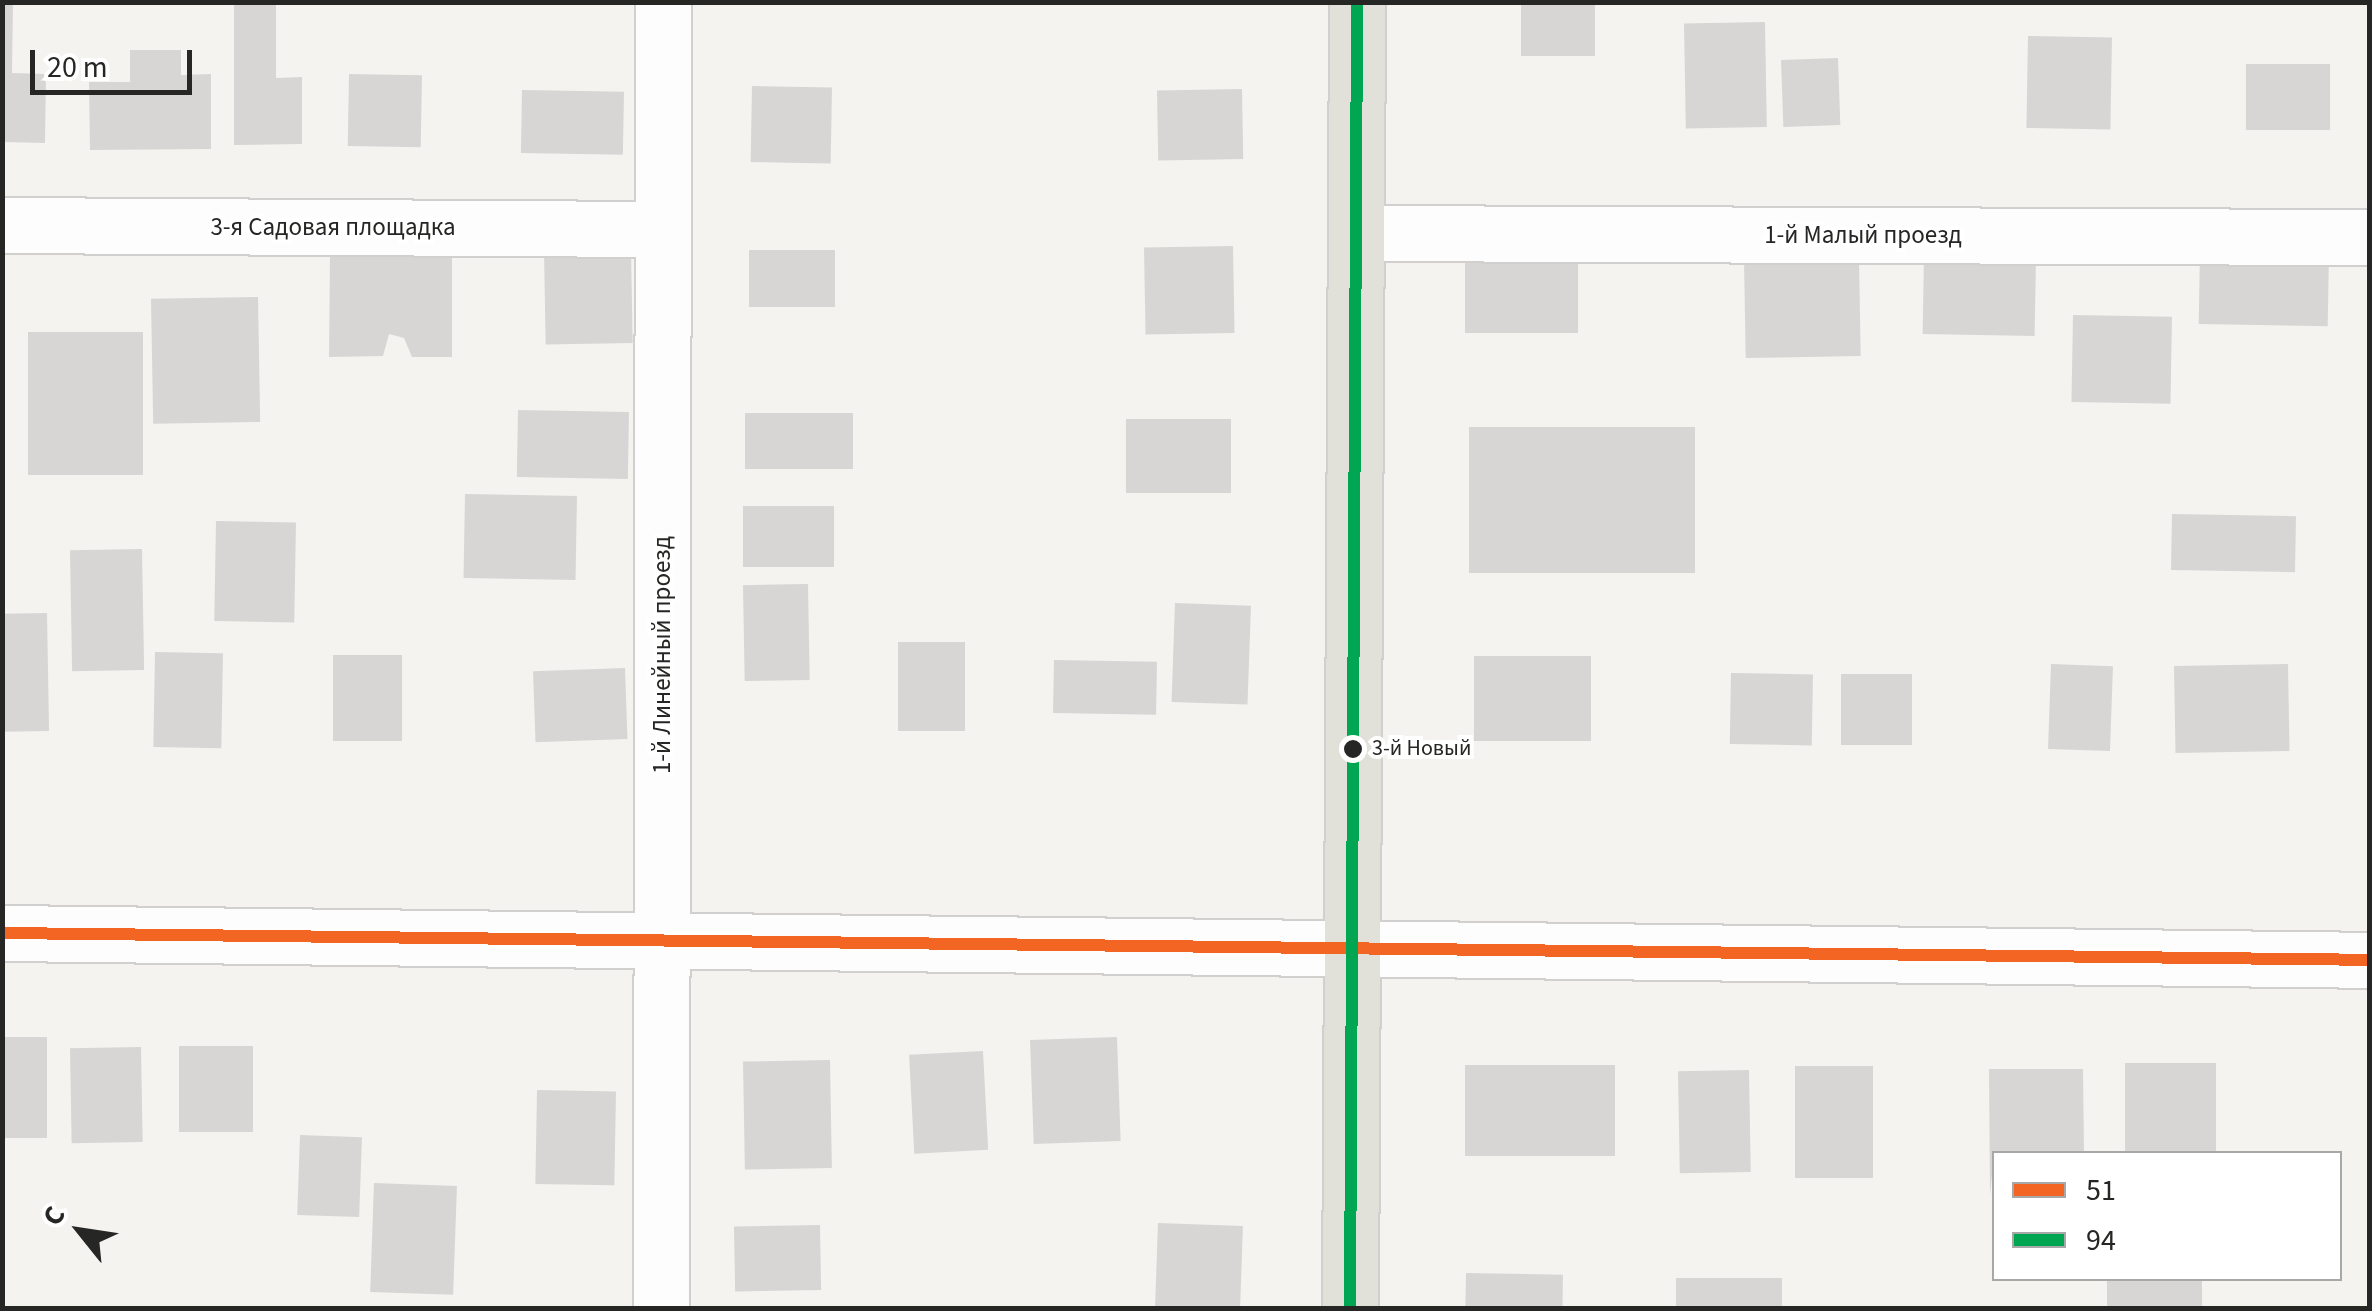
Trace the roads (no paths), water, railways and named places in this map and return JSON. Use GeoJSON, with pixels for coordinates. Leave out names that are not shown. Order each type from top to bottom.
{"type":"FeatureCollection","features":[{"type":"Feature","properties":{"kind":"main road"},"geometry":{"type":"LineString","coordinates":[[1350,1308],[1357,2]]}},
{"type":"Feature","properties":{"kind":"street","name":"1-й Линейный проезд"},"geometry":{"type":"LineString","coordinates":[[661,1308],[663,2]]}},
{"type":"Feature","properties":{"kind":"street","name":"3-я Садовая площадка"},"geometry":{"type":"LineString","coordinates":[[2,225],[663,228]]}},
{"type":"Feature","properties":{"kind":"street","name":"1-й Малый проезд"},"geometry":{"type":"LineString","coordinates":[[1356,233],[2370,237]]}},
{"type":"Feature","properties":{"kind":"street"},"geometry":{"type":"LineString","coordinates":[[2,933],[2370,960]]}},
{"type":"Feature","properties":{"kind":"place","name":"3-й Новый"},"geometry":{"type":"Point","coordinates":[1353,749]}}]}
